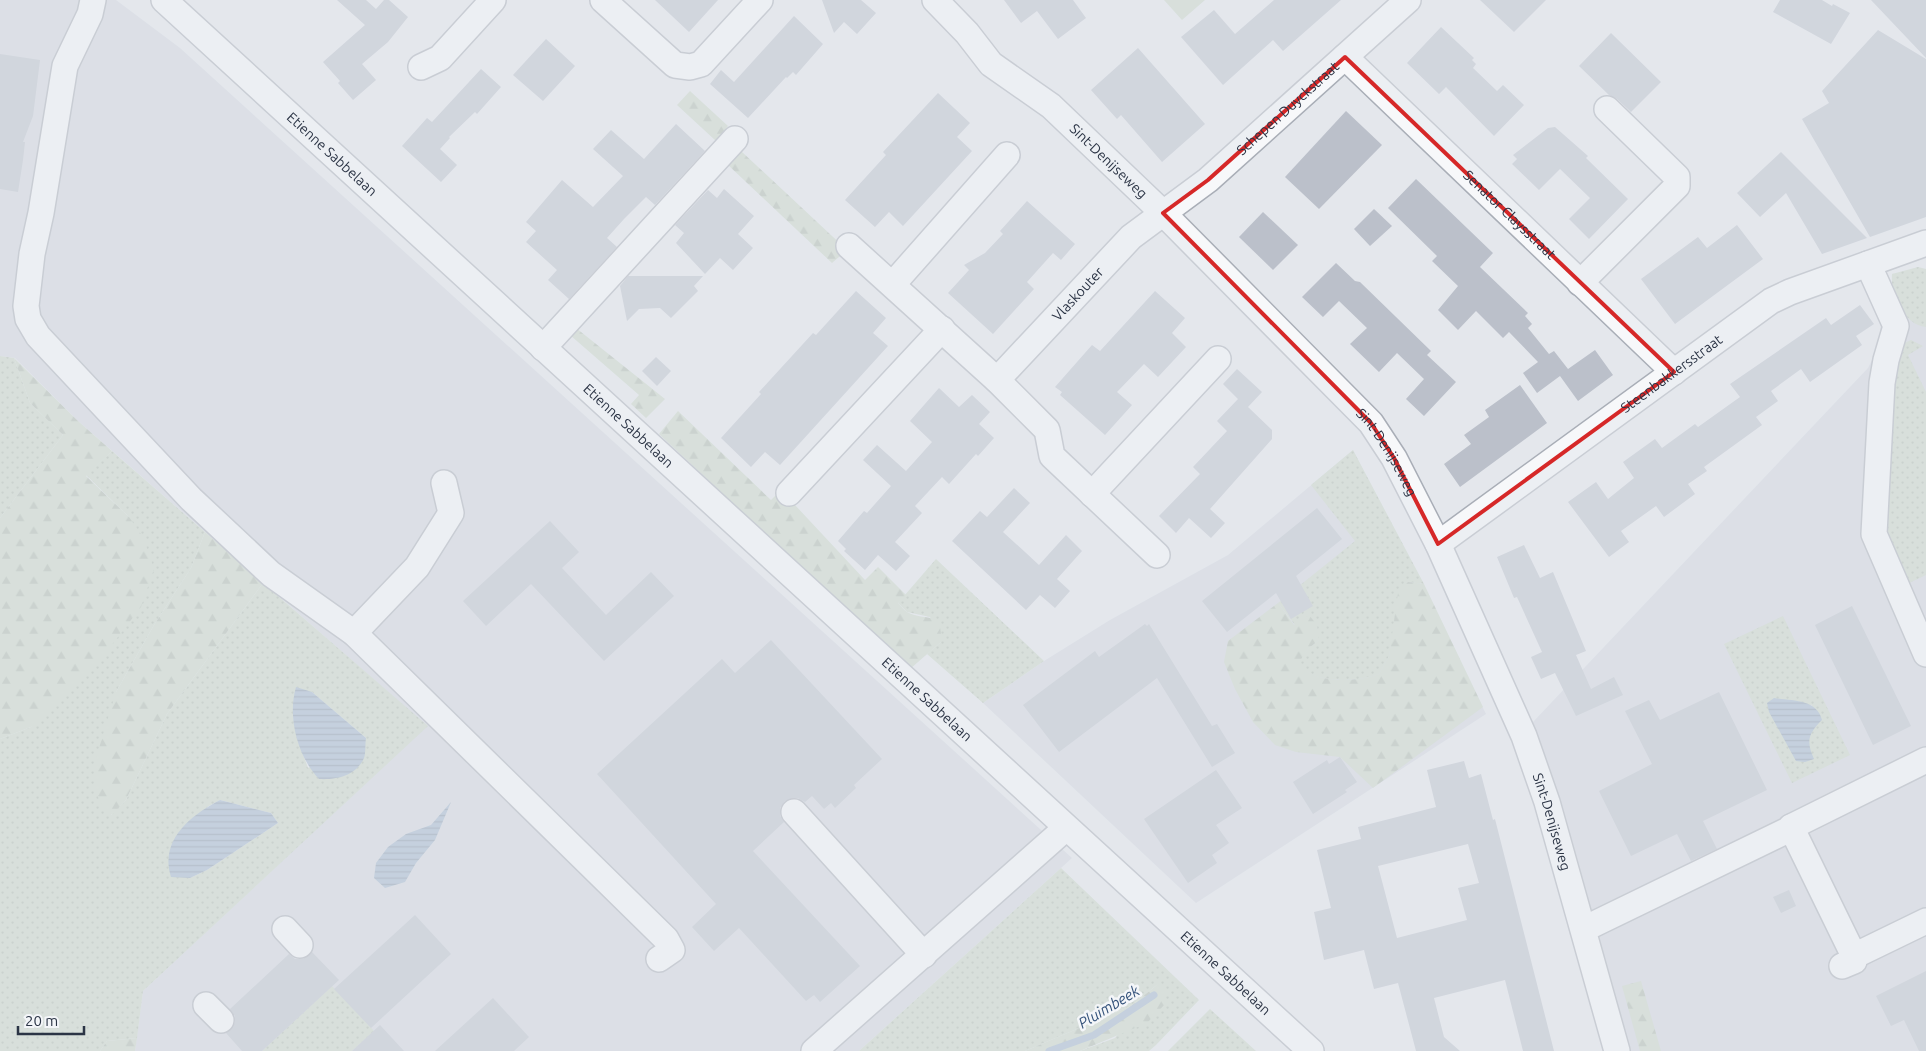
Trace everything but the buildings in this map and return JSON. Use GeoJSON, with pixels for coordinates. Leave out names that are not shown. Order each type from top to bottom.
{"type":"FeatureCollection","features":[{"type":"Feature","properties":{"kind":"street"},"geometry":{"type":"LineString","coordinates":[[93,0],[90,14],[65,66],[42,213],[29,273],[26,306],[28,318],[38,336],[191,498],[271,574],[354,633],[666,939],[672,950],[659,959]]}},
{"type":"Feature","properties":{"kind":"street","name":"Etienne Sabbelaan"},"geometry":{"type":"LineString","coordinates":[[164,0],[542,348],[859,634],[1066,828],[1311,1051]]}},
{"type":"Feature","properties":{"kind":"street"},"geometry":{"type":"LineString","coordinates":[[421,67],[440,58],[493,0]]}},
{"type":"Feature","properties":{"kind":"street"},"geometry":{"type":"LineString","coordinates":[[603,0],[675,65],[690,67],[701,64],[760,0]]}},
{"type":"Feature","properties":{"kind":"street","name":"Sint-Denijseweg"},"geometry":{"type":"LineString","coordinates":[[934,0],[967,33],[991,64],[1051,106],[1162,214],[1371,423],[1394,458],[1438,544],[1524,736],[1547,802],[1617,1051]]}},
{"type":"Feature","properties":{"kind":"street","name":"Schepen Duyckstraat"},"geometry":{"type":"LineString","coordinates":[[1162,214],[1208,180],[1408,0]]}},
{"type":"Feature","properties":{"kind":"street","name":"Senator Claysstraat"},"geometry":{"type":"LineString","coordinates":[[1345,57],[1674,372]]}},
{"type":"Feature","properties":{"kind":"street"},"geometry":{"type":"LineString","coordinates":[[1580,283],[1677,186],[1677,177],[1607,109]]}},
{"type":"Feature","properties":{"kind":"street"},"geometry":{"type":"LineString","coordinates":[[542,348],[735,139]]}},
{"type":"Feature","properties":{"kind":"street"},"geometry":{"type":"LineString","coordinates":[[894,284],[1007,155]]}},
{"type":"Feature","properties":{"kind":"street","name":"Vlaskouter"},"geometry":{"type":"LineString","coordinates":[[998,380],[1131,237],[1162,214]]}},
{"type":"Feature","properties":{"kind":"street","name":"Steenbakkersstraat"},"geometry":{"type":"LineString","coordinates":[[1438,544],[1771,301],[1790,292],[1926,243]]}},
{"type":"Feature","properties":{"kind":"street"},"geometry":{"type":"LineString","coordinates":[[849,246],[894,284],[998,380],[1047,430],[1052,456],[1157,555]]}},
{"type":"Feature","properties":{"kind":"street"},"geometry":{"type":"LineString","coordinates":[[1868,264],[1896,326],[1886,360],[1882,383],[1874,534],[1926,654]]}},
{"type":"Feature","properties":{"kind":"street"},"geometry":{"type":"LineString","coordinates":[[788,493],[942,329]]}},
{"type":"Feature","properties":{"kind":"street"},"geometry":{"type":"LineString","coordinates":[[1092,494],[1218,359]]}},
{"type":"Feature","properties":{"kind":"street"},"geometry":{"type":"LineString","coordinates":[[354,633],[417,567],[439,534],[451,513],[444,483]]}},
{"type":"Feature","properties":{"kind":"street"},"geometry":{"type":"LineString","coordinates":[[1584,929],[1788,830],[1926,760]]}},
{"type":"Feature","properties":{"kind":"street"},"geometry":{"type":"LineString","coordinates":[[794,812],[924,955]]}},
{"type":"Feature","properties":{"kind":"street"},"geometry":{"type":"LineString","coordinates":[[1791,827],[1847,962],[1926,921]]}},
{"type":"Feature","properties":{"kind":"street"},"geometry":{"type":"LineString","coordinates":[[814,1051],[1066,828]]}},
{"type":"Feature","properties":{"kind":"highlighted area"},"geometry":{"type":"Polygon","coordinates":[[[1345,57],[1674,372],[1438,544],[1394,458],[1371,423],[1163,213],[1208,180],[1345,57]]]}},
{"type":"Feature","properties":{"kind":"shaded area"},"geometry":{"type":"Polygon","coordinates":[[[0,0],[116,0],[180,48],[1072,858],[859,1051],[135,1051],[143,991],[427,726],[78,421],[15,358],[0,356],[0,0]]]}},
{"type":"Feature","properties":{"kind":"shaded area"},"geometry":{"type":"Polygon","coordinates":[[[1926,273],[1926,1051],[1622,1051],[1533,722],[1868,368],[1879,346],[1882,311],[1889,285],[1926,273]]]}},
{"type":"Feature","properties":{"kind":"shaded area"},"geometry":{"type":"Polygon","coordinates":[[[1353,450],[1486,714],[1196,903],[983,703],[1044,661],[1110,620],[1228,555],[1353,450]]]}},
{"type":"Feature","properties":{"kind":"green space"},"geometry":{"type":"Polygon","coordinates":[[[1164,0],[1205,0],[1182,20],[1164,0]]]}},
{"type":"Feature","properties":{"kind":"green space"},"geometry":{"type":"Polygon","coordinates":[[[690,91],[728,126],[716,141],[677,105],[690,91]]]}},
{"type":"Feature","properties":{"kind":"green space"},"geometry":{"type":"Polygon","coordinates":[[[741,151],[847,250],[832,263],[727,164],[741,151]]]}},
{"type":"Feature","properties":{"kind":"green space"},"geometry":{"type":"Polygon","coordinates":[[[1918,267],[1926,269],[1926,327],[1911,321],[1905,315],[1893,291],[1892,274],[1918,267]]]}},
{"type":"Feature","properties":{"kind":"green space"},"geometry":{"type":"Polygon","coordinates":[[[576,328],[665,399],[646,418],[631,404],[639,395],[570,335],[576,328]]]}},
{"type":"Feature","properties":{"kind":"green space"},"geometry":{"type":"Polygon","coordinates":[[[1911,340],[1923,346],[1908,355],[1926,392],[1926,575],[1907,584],[1881,523],[1896,347],[1911,340]]]}},
{"type":"Feature","properties":{"kind":"green space"},"geometry":{"type":"Polygon","coordinates":[[[0,356],[14,358],[30,403],[63,435],[0,518],[0,356]]]}},
{"type":"Feature","properties":{"kind":"green space"},"geometry":{"type":"Polygon","coordinates":[[[14,358],[78,421],[112,451],[86,476],[129,517],[143,537],[154,569],[141,607],[104,655],[31,727],[0,739],[0,518],[63,435],[30,403],[14,358]]]}},
{"type":"Feature","properties":{"kind":"green space"},"geometry":{"type":"Polygon","coordinates":[[[678,411],[771,500],[781,490],[865,580],[878,567],[907,596],[898,603],[907,612],[936,621],[941,632],[941,642],[910,669],[659,434],[678,411]]]}},
{"type":"Feature","properties":{"kind":"green space"},"geometry":{"type":"Polygon","coordinates":[[[1353,450],[1424,584],[1408,582],[1394,627],[1389,656],[1379,674],[1359,679],[1336,680],[1313,675],[1298,662],[1309,648],[1319,640],[1295,625],[1278,603],[1355,541],[1311,485],[1353,450]]]}},
{"type":"Feature","properties":{"kind":"green space"},"geometry":{"type":"Polygon","coordinates":[[[112,451],[205,532],[191,568],[154,625],[116,692],[111,815],[126,800],[167,714],[263,583],[428,726],[143,991],[137,1038],[107,1041],[100,1051],[0,1051],[0,739],[31,727],[129,517],[86,475],[112,451]],[[312,692],[293,716],[299,743],[308,768],[366,738],[312,692]],[[220,800],[207,807],[190,878],[207,870],[278,823],[271,813],[220,800]]]}},
{"type":"Feature","properties":{"kind":"green space"},"geometry":{"type":"Polygon","coordinates":[[[205,532],[263,583],[167,714],[126,800],[112,815],[100,802],[94,785],[96,758],[116,692],[154,625],[191,568],[205,532]]]}},
{"type":"Feature","properties":{"kind":"green space"},"geometry":{"type":"Polygon","coordinates":[[[936,559],[1044,661],[983,703],[927,654],[941,642],[930,617],[907,612],[898,603],[936,559]]]}},
{"type":"Feature","properties":{"kind":"green space"},"geometry":{"type":"Polygon","coordinates":[[[1408,582],[1424,584],[1483,707],[1373,788],[1340,757],[1296,752],[1275,745],[1253,722],[1235,689],[1224,662],[1228,641],[1278,603],[1294,625],[1309,615],[1317,625],[1319,640],[1309,648],[1299,662],[1305,669],[1314,675],[1336,680],[1370,677],[1379,674],[1389,656],[1398,593],[1408,582]]]}},
{"type":"Feature","properties":{"kind":"green space"},"geometry":{"type":"Polygon","coordinates":[[[1783,616],[1850,755],[1792,783],[1724,644],[1783,616]],[[1811,704],[1808,744],[1811,731],[1821,720],[1811,704]]]}},
{"type":"Feature","properties":{"kind":"green space"},"geometry":{"type":"Polygon","coordinates":[[[1061,868],[1199,1000],[1156,1045],[1149,1051],[1080,1051],[1115,1038],[1158,984],[1131,1006],[1025,1051],[859,1051],[1061,868]]]}},
{"type":"Feature","properties":{"kind":"green space"},"geometry":{"type":"Polygon","coordinates":[[[1641,981],[1661,1051],[1640,1051],[1622,986],[1641,981]]]}},
{"type":"Feature","properties":{"kind":"green space"},"geometry":{"type":"Polygon","coordinates":[[[1158,984],[1166,992],[1166,1003],[1147,1023],[1080,1051],[1025,1051],[1131,1006],[1158,984]]]}},
{"type":"Feature","properties":{"kind":"green space"},"geometry":{"type":"Polygon","coordinates":[[[332,986],[374,1031],[352,1051],[262,1051],[332,986]]]}},
{"type":"Feature","properties":{"kind":"green space"},"geometry":{"type":"Polygon","coordinates":[[[1210,1009],[1256,1051],[1168,1051],[1210,1009]]]}},
{"type":"Feature","properties":{"kind":"green space"},"geometry":{"type":"Polygon","coordinates":[[[137,1038],[135,1051],[100,1051],[107,1041],[137,1038]]]}},
{"type":"Feature","properties":{"kind":"water"},"geometry":{"type":"Polygon","coordinates":[[[296,687],[312,692],[366,738],[364,758],[351,773],[339,778],[319,779],[305,760],[296,736],[294,724],[293,711],[296,687]]]}},
{"type":"Feature","properties":{"kind":"water"},"geometry":{"type":"Polygon","coordinates":[[[1774,698],[1803,702],[1815,708],[1819,713],[1822,720],[1811,734],[1809,742],[1814,759],[1805,762],[1796,761],[1769,712],[1767,703],[1774,698]]]}},
{"type":"Feature","properties":{"kind":"water"},"geometry":{"type":"Polygon","coordinates":[[[220,800],[271,813],[278,823],[207,870],[190,878],[171,877],[168,864],[170,851],[180,830],[198,813],[220,800]]]}},
{"type":"Feature","properties":{"kind":"water"},"geometry":{"type":"Polygon","coordinates":[[[451,802],[435,840],[416,863],[405,882],[385,888],[374,878],[376,863],[388,847],[406,834],[431,825],[451,802]]]}},
{"type":"Feature","properties":{"kind":"waterway","name":"Pluimbeek"},"geometry":{"type":"LineString","coordinates":[[1049,1051],[1094,1035],[1154,995]]}}]}
